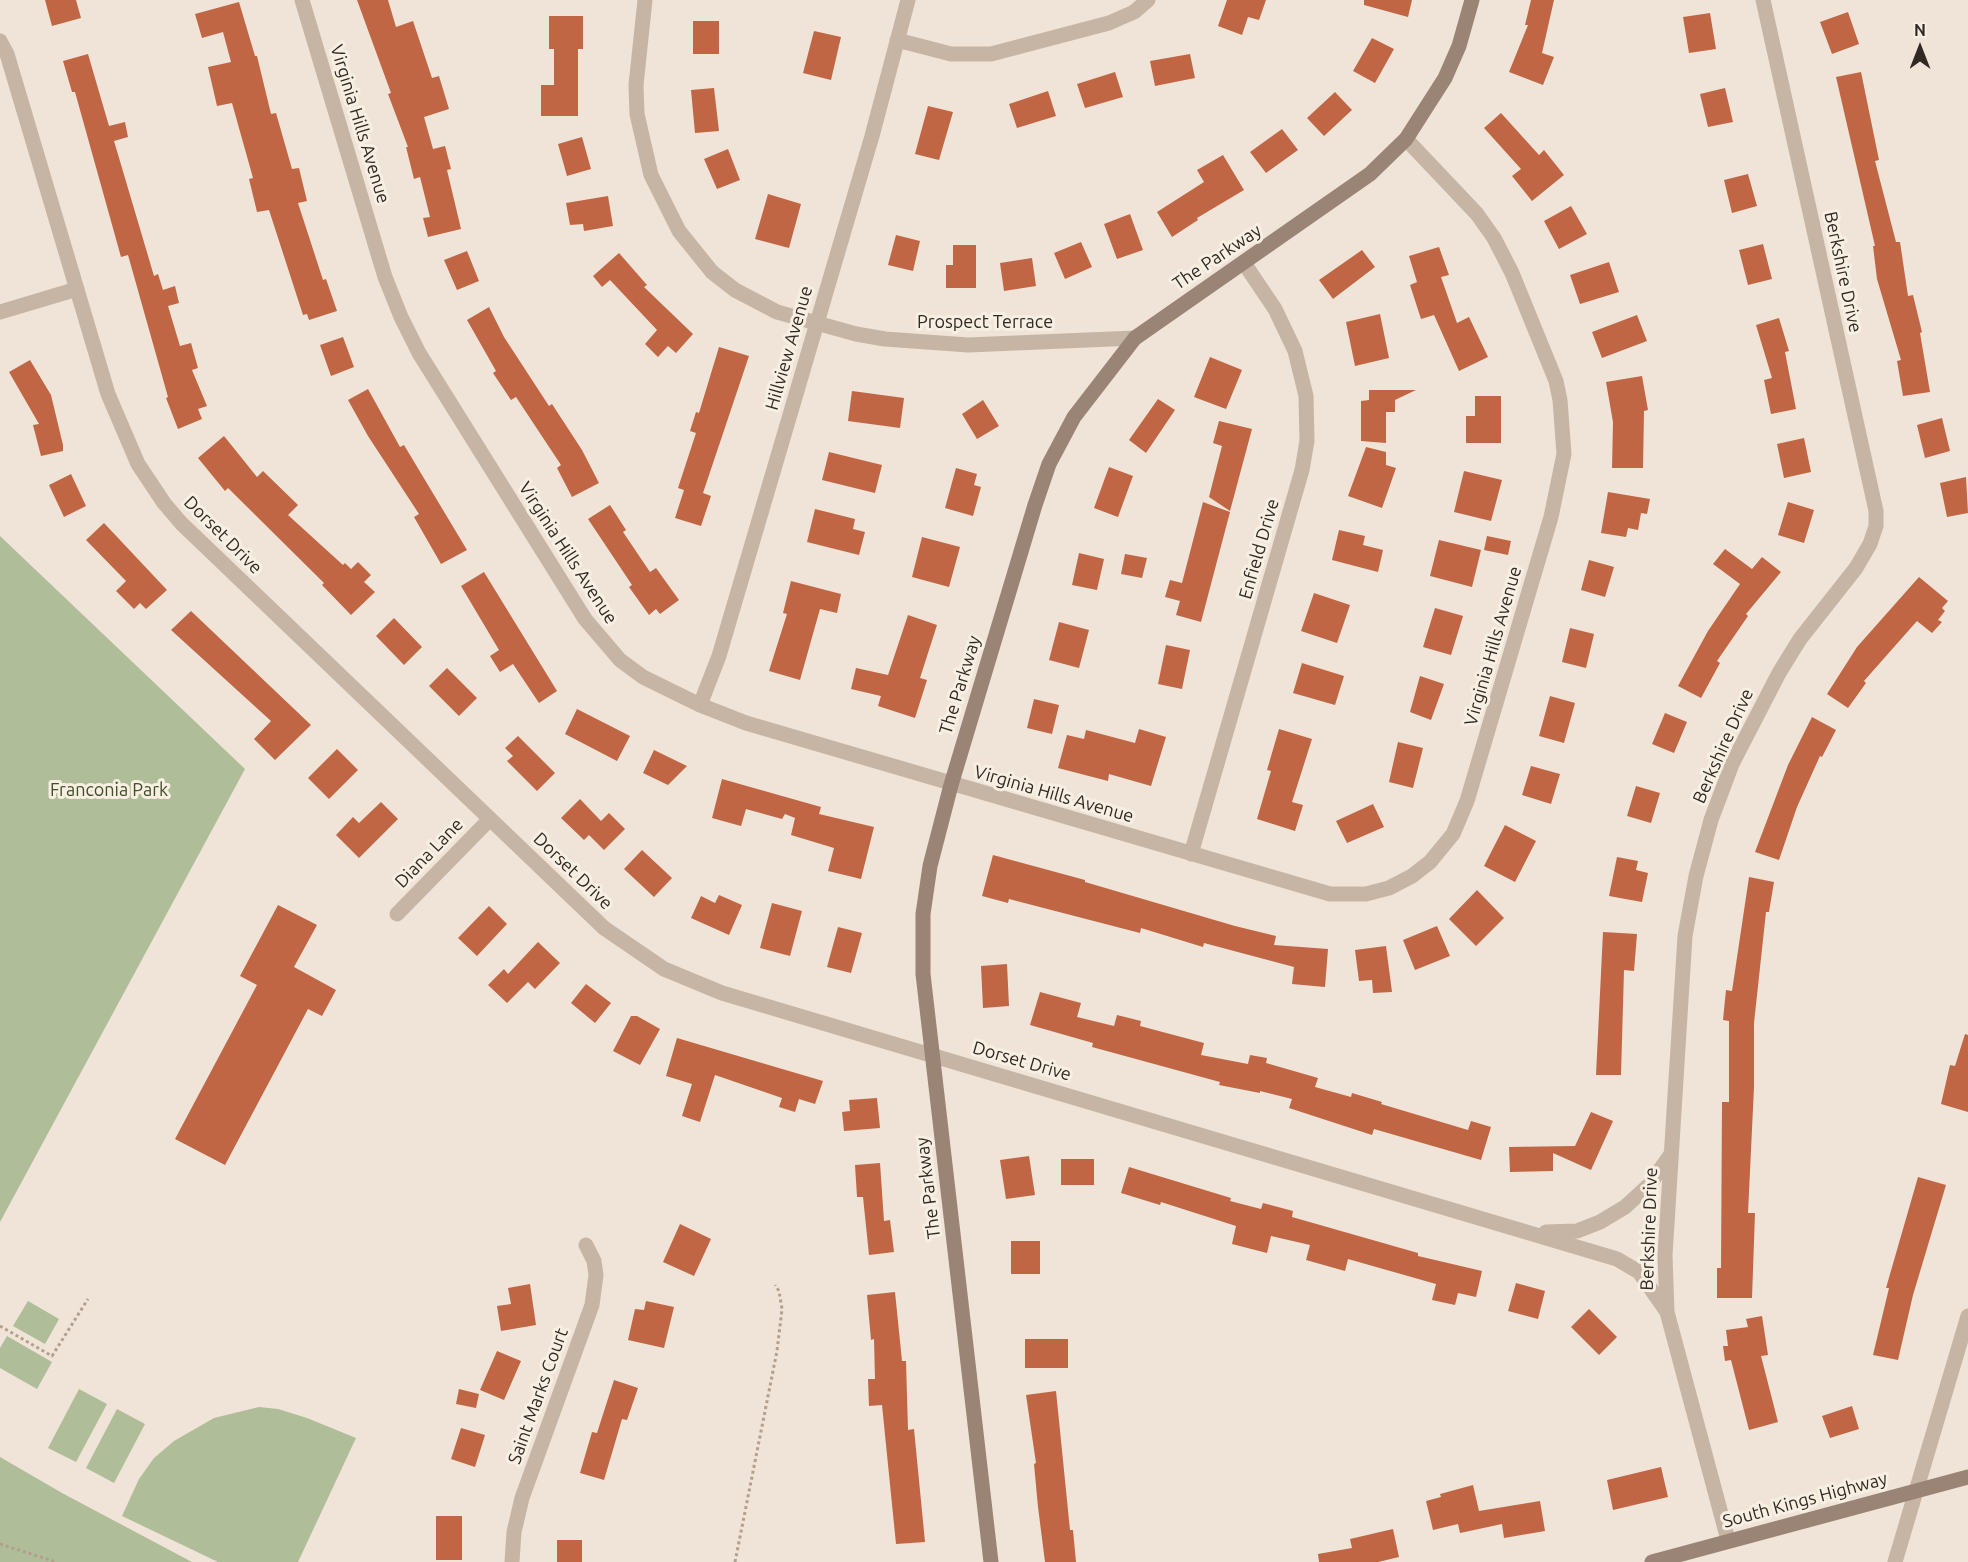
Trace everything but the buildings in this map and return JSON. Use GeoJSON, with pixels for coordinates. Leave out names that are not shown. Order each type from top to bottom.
{"type":"FeatureCollection","features":[{"type":"Feature","properties":{"kind":"street","name":"Virginia Hills Avenue"},"geometry":{"type":"LineString","coordinates":[[302,0],[385,277],[419,352],[597,636],[620,660],[643,677],[700,705],[746,723],[1314,891],[1343,895],[1366,894],[1389,888],[1412,876],[1431,862],[1453,834],[1467,801],[1561,476],[1564,437],[1560,400],[1549,362],[1512,273],[1494,237],[1461,193],[1406,139]]}},
{"type":"Feature","properties":{"kind":"street","name":"Prospect Terrace"},"geometry":{"type":"LineString","coordinates":[[645,0],[636,85],[637,114],[651,175],[669,214],[698,257],[735,290],[777,312],[856,334],[925,344],[1135,338]]}},
{"type":"Feature","properties":{"kind":"street","name":"Hillview Avenue"},"geometry":{"type":"LineString","coordinates":[[700,705],[719,656],[817,323],[908,0]]}},
{"type":"Feature","properties":{"kind":"street"},"geometry":{"type":"LineString","coordinates":[[897,40],[951,54],[991,54],[1109,23],[1134,12],[1148,0]]}},
{"type":"Feature","properties":{"kind":"street","name":"The Parkway"},"geometry":{"type":"LineString","coordinates":[[991,1562],[923,974],[923,914],[930,866],[951,785],[1049,464],[1074,417],[1135,338],[1370,174],[1406,139],[1445,78],[1459,46],[1473,0]]}},
{"type":"Feature","properties":{"kind":"street","name":"Berkshire Drive"},"geometry":{"type":"LineString","coordinates":[[1728,1540],[1667,1312],[1665,1256],[1686,936],[1696,876],[1711,820],[1732,764],[1759,707],[1800,639],[1856,568],[1870,544],[1876,511],[1764,0]]}},
{"type":"Feature","properties":{"kind":"street","name":"Dorset Drive"},"geometry":{"type":"LineString","coordinates":[[0,40],[7,54],[119,426],[138,464],[164,503],[181,524],[604,928],[664,969],[722,993],[1617,1259],[1640,1272],[1667,1312]]}},
{"type":"Feature","properties":{"kind":"street","name":"Enfield Drive"},"geometry":{"type":"LineString","coordinates":[[1191,854],[1302,470],[1307,441],[1306,396],[1295,351],[1275,309],[1244,263]]}},
{"type":"Feature","properties":{"kind":"street"},"geometry":{"type":"LineString","coordinates":[[0,312],[77,289]]}},
{"type":"Feature","properties":{"kind":"street","name":"Diana Lane"},"geometry":{"type":"LineString","coordinates":[[397,914],[490,819]]}},
{"type":"Feature","properties":{"kind":"street","name":"Dorset Drive"},"geometry":{"type":"LineString","coordinates":[[1534,1233],[1577,1231],[1600,1222],[1625,1207],[1650,1184],[1671,1153]]}},
{"type":"Feature","properties":{"kind":"street","name":"Saint Marks Court"},"geometry":{"type":"LineString","coordinates":[[512,1562],[514,1532],[522,1498],[592,1305],[596,1275],[586,1245]]}},
{"type":"Feature","properties":{"kind":"street"},"geometry":{"type":"LineString","coordinates":[[1895,1562],[1968,1316]]}},
{"type":"Feature","properties":{"kind":"street","name":"South Kings Highway"},"geometry":{"type":"LineString","coordinates":[[1653,1562],[1968,1476]]}},
{"type":"Feature","properties":{"kind":"path"},"geometry":{"type":"LineString","coordinates":[[735,1562],[777,1351],[782,1309],[779,1291],[775,1285]]}},
{"type":"Feature","properties":{"kind":"path"},"geometry":{"type":"LineString","coordinates":[[0,1326],[52,1356],[88,1299]]}},
{"type":"Feature","properties":{"kind":"path"},"geometry":{"type":"LineString","coordinates":[[0,1544],[56,1562]]}},
{"type":"Feature","properties":{"kind":"green space","name":"Franconia Park"},"geometry":{"type":"Polygon","coordinates":[[[0,536],[245,769],[0,1222],[0,536]]]}},
{"type":"Feature","properties":{"kind":"green space"},"geometry":{"type":"Polygon","coordinates":[[[28,1301],[59,1319],[45,1344],[13,1326],[28,1301]]]}},
{"type":"Feature","properties":{"kind":"green space"},"geometry":{"type":"Polygon","coordinates":[[[7,1336],[52,1362],[37,1389],[0,1368],[0,1348],[7,1336]]]}},
{"type":"Feature","properties":{"kind":"green space"},"geometry":{"type":"Polygon","coordinates":[[[79,1389],[107,1404],[76,1462],[48,1448],[79,1389]]]}},
{"type":"Feature","properties":{"kind":"green space"},"geometry":{"type":"Polygon","coordinates":[[[259,1407],[278,1409],[307,1418],[356,1438],[298,1562],[218,1562],[122,1516],[139,1479],[154,1458],[174,1441],[214,1418],[259,1407]]]}},
{"type":"Feature","properties":{"kind":"green space"},"geometry":{"type":"Polygon","coordinates":[[[117,1409],[145,1424],[114,1483],[86,1468],[117,1409]]]}},
{"type":"Feature","properties":{"kind":"green space"},"geometry":{"type":"Polygon","coordinates":[[[0,1457],[62,1493],[192,1562],[0,1562],[0,1457]]]}}]}
